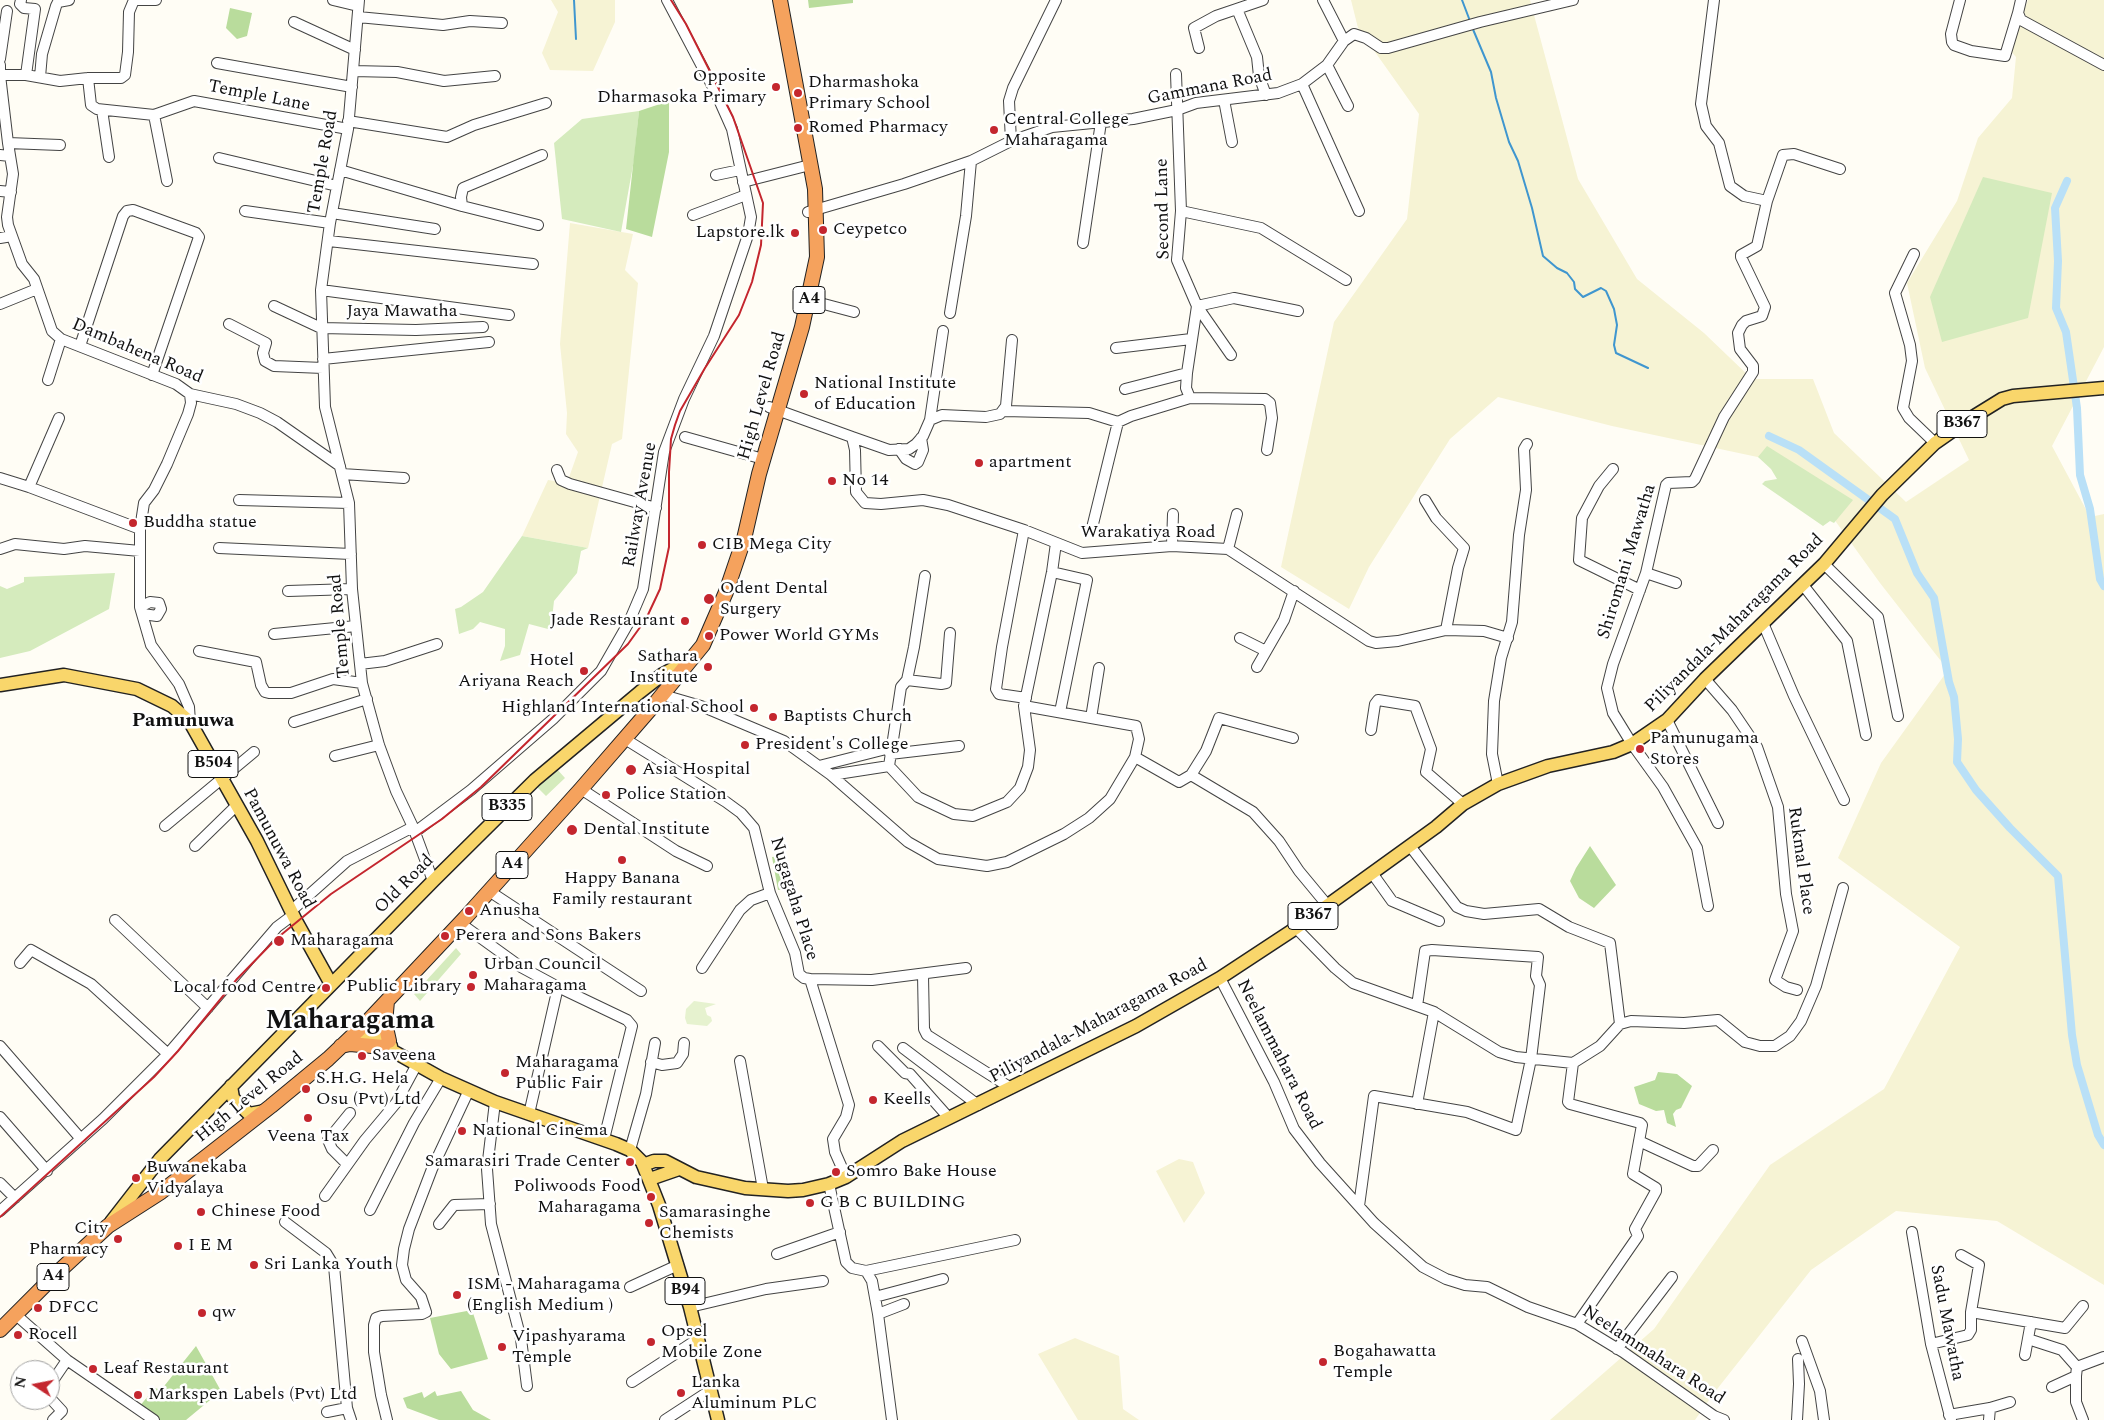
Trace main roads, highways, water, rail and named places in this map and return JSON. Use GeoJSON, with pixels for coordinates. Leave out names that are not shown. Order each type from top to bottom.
{"type":"FeatureCollection","features":[{"type":"Feature","properties":{"kind":"highway","name":"High Level Road"},"geometry":{"type":"LineString","coordinates":[[772,0],[806,167]]}},
{"type":"Feature","properties":{"kind":"highway","name":"High Level Road"},"geometry":{"type":"LineString","coordinates":[[0,1330],[108,1226],[161,1192],[265,1111],[368,1021],[460,923],[625,740],[703,646],[726,592],[744,539],[773,409],[795,324],[805,300],[812,212],[780,0]]}},
{"type":"Feature","properties":{"kind":"highway","name":"High Level Road"},"geometry":{"type":"LineString","coordinates":[[726,592],[756,457],[773,409]]}},
{"type":"Feature","properties":{"kind":"highway"},"geometry":{"type":"LineString","coordinates":[[341,1046],[350,1044],[389,1046],[385,1023],[386,1001]]}},
{"type":"Feature","properties":{"kind":"main road","name":"Piliyandala-Maharagama Road"},"geometry":{"type":"LineString","coordinates":[[643,1165],[654,1161],[664,1161],[710,1181],[763,1190],[803,1190],[829,1184],[846,1177],[902,1141],[1136,1026],[1220,978],[1296,928],[1410,846],[1463,804],[1498,784],[1548,766],[1614,752],[1632,744],[1667,720],[1705,679],[1824,564],[1874,504],[1935,443],[2002,399],[2013,396],[2104,388]]}},
{"type":"Feature","properties":{"kind":"main road","name":"Old Road"},"geometry":{"type":"LineString","coordinates":[[108,1226],[160,1159],[331,984],[535,780],[663,674],[694,657]]}},
{"type":"Feature","properties":{"kind":"main road","name":"Pamunuwa Road"},"geometry":{"type":"LineString","coordinates":[[0,685],[64,675],[86,679],[137,689],[172,706],[190,722],[257,841],[292,913],[331,984]]}},
{"type":"Feature","properties":{"kind":"main road"},"geometry":{"type":"LineString","coordinates":[[640,692],[651,695],[653,706]]}},
{"type":"Feature","properties":{"kind":"main road","name":"B94"},"geometry":{"type":"LineString","coordinates":[[368,1021],[389,1046]]}},
{"type":"Feature","properties":{"kind":"main road","name":"B94"},"geometry":{"type":"LineString","coordinates":[[357,1031],[389,1046],[441,1078],[495,1102],[604,1139],[630,1150],[643,1165],[650,1179],[690,1307],[718,1420]]}},
{"type":"Feature","properties":{"kind":"main road"},"geometry":{"type":"LineString","coordinates":[[231,1086],[233,1098],[250,1114],[265,1111]]}},
{"type":"Feature","properties":{"kind":"main road"},"geometry":{"type":"LineString","coordinates":[[650,1179],[679,1169]]}},
{"type":"Feature","properties":{"kind":"waterway"},"geometry":{"type":"LineString","coordinates":[[574,0],[576,39]]}},
{"type":"Feature","properties":{"kind":"waterway"},"geometry":{"type":"LineString","coordinates":[[1462,0],[1470,21]]}},
{"type":"Feature","properties":{"kind":"waterway"},"geometry":{"type":"LineString","coordinates":[[1472,27],[1491,72],[1496,98],[1509,142],[1518,161],[1532,208],[1543,256],[1557,268],[1567,273],[1574,282],[1575,289],[1583,297],[1601,288],[1606,291],[1614,309],[1617,325],[1614,345],[1616,353],[1648,368]]}},
{"type":"Feature","properties":{"kind":"waterway"},"geometry":{"type":"LineString","coordinates":[[2067,181],[2055,208],[2058,261],[2056,308],[2066,332],[2077,408],[2080,475],[2090,509],[2100,579],[2104,586]]}},
{"type":"Feature","properties":{"kind":"waterway"},"geometry":{"type":"LineString","coordinates":[[1769,436],[1799,450],[1895,519],[1917,573],[1934,598],[1949,682],[1954,697],[1958,739],[1957,762],[1976,790],[2010,828],[2058,876],[2072,1035],[2077,1065],[2098,1135],[2104,1145]]}},
{"type":"Feature","properties":{"kind":"railway"},"geometry":{"type":"LineString","coordinates":[[0,1217],[154,1077],[178,1051],[237,979],[276,939],[331,894],[442,819],[481,787],[628,644],[646,619],[660,589],[669,547],[671,439],[680,411],[739,315],[752,282],[761,245],[763,203],[733,117],[686,24],[671,0]]}},
{"type":"Feature","properties":{"kind":"place","name":"Opposite Dharmasoka Primary"},"geometry":{"type":"Point","coordinates":[776,87]}},
{"type":"Feature","properties":{"kind":"place","name":"Dharmashoka Primary School"},"geometry":{"type":"Point","coordinates":[798,93]}},
{"type":"Feature","properties":{"kind":"place","name":"Romed Pharmacy"},"geometry":{"type":"Point","coordinates":[798,128]}},
{"type":"Feature","properties":{"kind":"place","name":"Central College Maharagama"},"geometry":{"type":"Point","coordinates":[994,130]}},
{"type":"Feature","properties":{"kind":"place","name":"Ceypetco"},"geometry":{"type":"Point","coordinates":[823,230]}},
{"type":"Feature","properties":{"kind":"place","name":"Lapstore.lk"},"geometry":{"type":"Point","coordinates":[795,233]}},
{"type":"Feature","properties":{"kind":"place","name":"National Institute of Education"},"geometry":{"type":"Point","coordinates":[804,394]}},
{"type":"Feature","properties":{"kind":"place","name":"apartment"},"geometry":{"type":"Point","coordinates":[979,463]}},
{"type":"Feature","properties":{"kind":"place","name":"No 14"},"geometry":{"type":"Point","coordinates":[832,481]}},
{"type":"Feature","properties":{"kind":"place","name":"Buddha statue"},"geometry":{"type":"Point","coordinates":[133,523]}},
{"type":"Feature","properties":{"kind":"place","name":"CIB Mega City"},"geometry":{"type":"Point","coordinates":[702,545]}},
{"type":"Feature","properties":{"kind":"place","name":"Odent Dental Surgery"},"geometry":{"type":"Point","coordinates":[709,599]}},
{"type":"Feature","properties":{"kind":"place","name":"Jade Restaurant"},"geometry":{"type":"Point","coordinates":[685,621]}},
{"type":"Feature","properties":{"kind":"place","name":"Power World GYMs"},"geometry":{"type":"Point","coordinates":[709,636]}},
{"type":"Feature","properties":{"kind":"place","name":"Sathara Institute"},"geometry":{"type":"Point","coordinates":[708,667]}},
{"type":"Feature","properties":{"kind":"place","name":"Hotel Ariyana Reach"},"geometry":{"type":"Point","coordinates":[584,671]}},
{"type":"Feature","properties":{"kind":"place","name":"Highland International School"},"geometry":{"type":"Point","coordinates":[754,708]}},
{"type":"Feature","properties":{"kind":"place","name":"Baptists Church"},"geometry":{"type":"Point","coordinates":[773,717]}},
{"type":"Feature","properties":{"kind":"place","name":"President's College"},"geometry":{"type":"Point","coordinates":[745,745]}},
{"type":"Feature","properties":{"kind":"place","name":"Pamunugama Stores"},"geometry":{"type":"Point","coordinates":[1640,749]}},
{"type":"Feature","properties":{"kind":"place","name":"Asia Hospital"},"geometry":{"type":"Point","coordinates":[631,770]}},
{"type":"Feature","properties":{"kind":"place","name":"Police Station"},"geometry":{"type":"Point","coordinates":[606,795]}},
{"type":"Feature","properties":{"kind":"place","name":"Dental Institute"},"geometry":{"type":"Point","coordinates":[572,830]}},
{"type":"Feature","properties":{"kind":"place","name":"Happy Banana Family restaurant"},"geometry":{"type":"Point","coordinates":[622,860]}},
{"type":"Feature","properties":{"kind":"place","name":"Anusha"},"geometry":{"type":"Point","coordinates":[469,911]}},
{"type":"Feature","properties":{"kind":"place","name":"Perera and Sons Bakers"},"geometry":{"type":"Point","coordinates":[445,936]}},
{"type":"Feature","properties":{"kind":"place","name":"Maharagama"},"geometry":{"type":"Point","coordinates":[279,941]}},
{"type":"Feature","properties":{"kind":"place","name":"Urban Council Maharagama"},"geometry":{"type":"Point","coordinates":[473,975]}},
{"type":"Feature","properties":{"kind":"place","name":"Public Library"},"geometry":{"type":"Point","coordinates":[471,987]}},
{"type":"Feature","properties":{"kind":"place","name":"Local food Centre"},"geometry":{"type":"Point","coordinates":[326,988]}},
{"type":"Feature","properties":{"kind":"place","name":"Saveena"},"geometry":{"type":"Point","coordinates":[362,1056]}},
{"type":"Feature","properties":{"kind":"place","name":"Maharagama Public Fair"},"geometry":{"type":"Point","coordinates":[505,1073]}},
{"type":"Feature","properties":{"kind":"place","name":"S.H.G. Hela Osu (Pvt) Ltd"},"geometry":{"type":"Point","coordinates":[306,1089]}},
{"type":"Feature","properties":{"kind":"place","name":"Keells"},"geometry":{"type":"Point","coordinates":[873,1100]}},
{"type":"Feature","properties":{"kind":"place","name":"Veena Tax"},"geometry":{"type":"Point","coordinates":[308,1118]}},
{"type":"Feature","properties":{"kind":"place","name":"National Cinema"},"geometry":{"type":"Point","coordinates":[462,1131]}},
{"type":"Feature","properties":{"kind":"place","name":"Samarasiri Trade Center"},"geometry":{"type":"Point","coordinates":[630,1162]}},
{"type":"Feature","properties":{"kind":"place","name":"Somro Bake House"},"geometry":{"type":"Point","coordinates":[836,1172]}},
{"type":"Feature","properties":{"kind":"place","name":"Buwanekaba Vidyalaya"},"geometry":{"type":"Point","coordinates":[136,1178]}},
{"type":"Feature","properties":{"kind":"place","name":"Poliwoods Food Maharagama"},"geometry":{"type":"Point","coordinates":[651,1197]}},
{"type":"Feature","properties":{"kind":"place","name":"G B C BUILDING"},"geometry":{"type":"Point","coordinates":[810,1203]}},
{"type":"Feature","properties":{"kind":"place","name":"Chinese Food"},"geometry":{"type":"Point","coordinates":[201,1212]}},
{"type":"Feature","properties":{"kind":"place","name":"Samarasinghe Chemists"},"geometry":{"type":"Point","coordinates":[649,1223]}},
{"type":"Feature","properties":{"kind":"place","name":"City Pharmacy"},"geometry":{"type":"Point","coordinates":[118,1239]}},
{"type":"Feature","properties":{"kind":"place","name":"I E M"},"geometry":{"type":"Point","coordinates":[178,1246]}},
{"type":"Feature","properties":{"kind":"place","name":"Sri Lanka Youth"},"geometry":{"type":"Point","coordinates":[254,1265]}},
{"type":"Feature","properties":{"kind":"place","name":"ISM - Maharagama (English Medium )"},"geometry":{"type":"Point","coordinates":[457,1295]}},
{"type":"Feature","properties":{"kind":"place","name":"DFCC"},"geometry":{"type":"Point","coordinates":[38,1308]}},
{"type":"Feature","properties":{"kind":"place","name":"qw"},"geometry":{"type":"Point","coordinates":[202,1313]}},
{"type":"Feature","properties":{"kind":"place","name":"Rocell"},"geometry":{"type":"Point","coordinates":[18,1335]}},
{"type":"Feature","properties":{"kind":"place","name":"Opsel Mobile Zone"},"geometry":{"type":"Point","coordinates":[651,1342]}},
{"type":"Feature","properties":{"kind":"place","name":"Vipashyarama Temple"},"geometry":{"type":"Point","coordinates":[502,1347]}},
{"type":"Feature","properties":{"kind":"place","name":"Bogahawatta Temple"},"geometry":{"type":"Point","coordinates":[1323,1362]}},
{"type":"Feature","properties":{"kind":"place","name":"Leaf Restaurant"},"geometry":{"type":"Point","coordinates":[93,1369]}},
{"type":"Feature","properties":{"kind":"place","name":"Lanka Aluminum PLC"},"geometry":{"type":"Point","coordinates":[681,1393]}},
{"type":"Feature","properties":{"kind":"place","name":"Markspen Labels (Pvt) Ltd"},"geometry":{"type":"Point","coordinates":[138,1395]}},
{"type":"Feature","properties":{"kind":"district","name":"Pamunuwa"},"geometry":{"type":"Point","coordinates":[183,722]}},
{"type":"Feature","properties":{"kind":"district","name":"Maharagama"},"geometry":{"type":"Point","coordinates":[350,1023]}}]}
